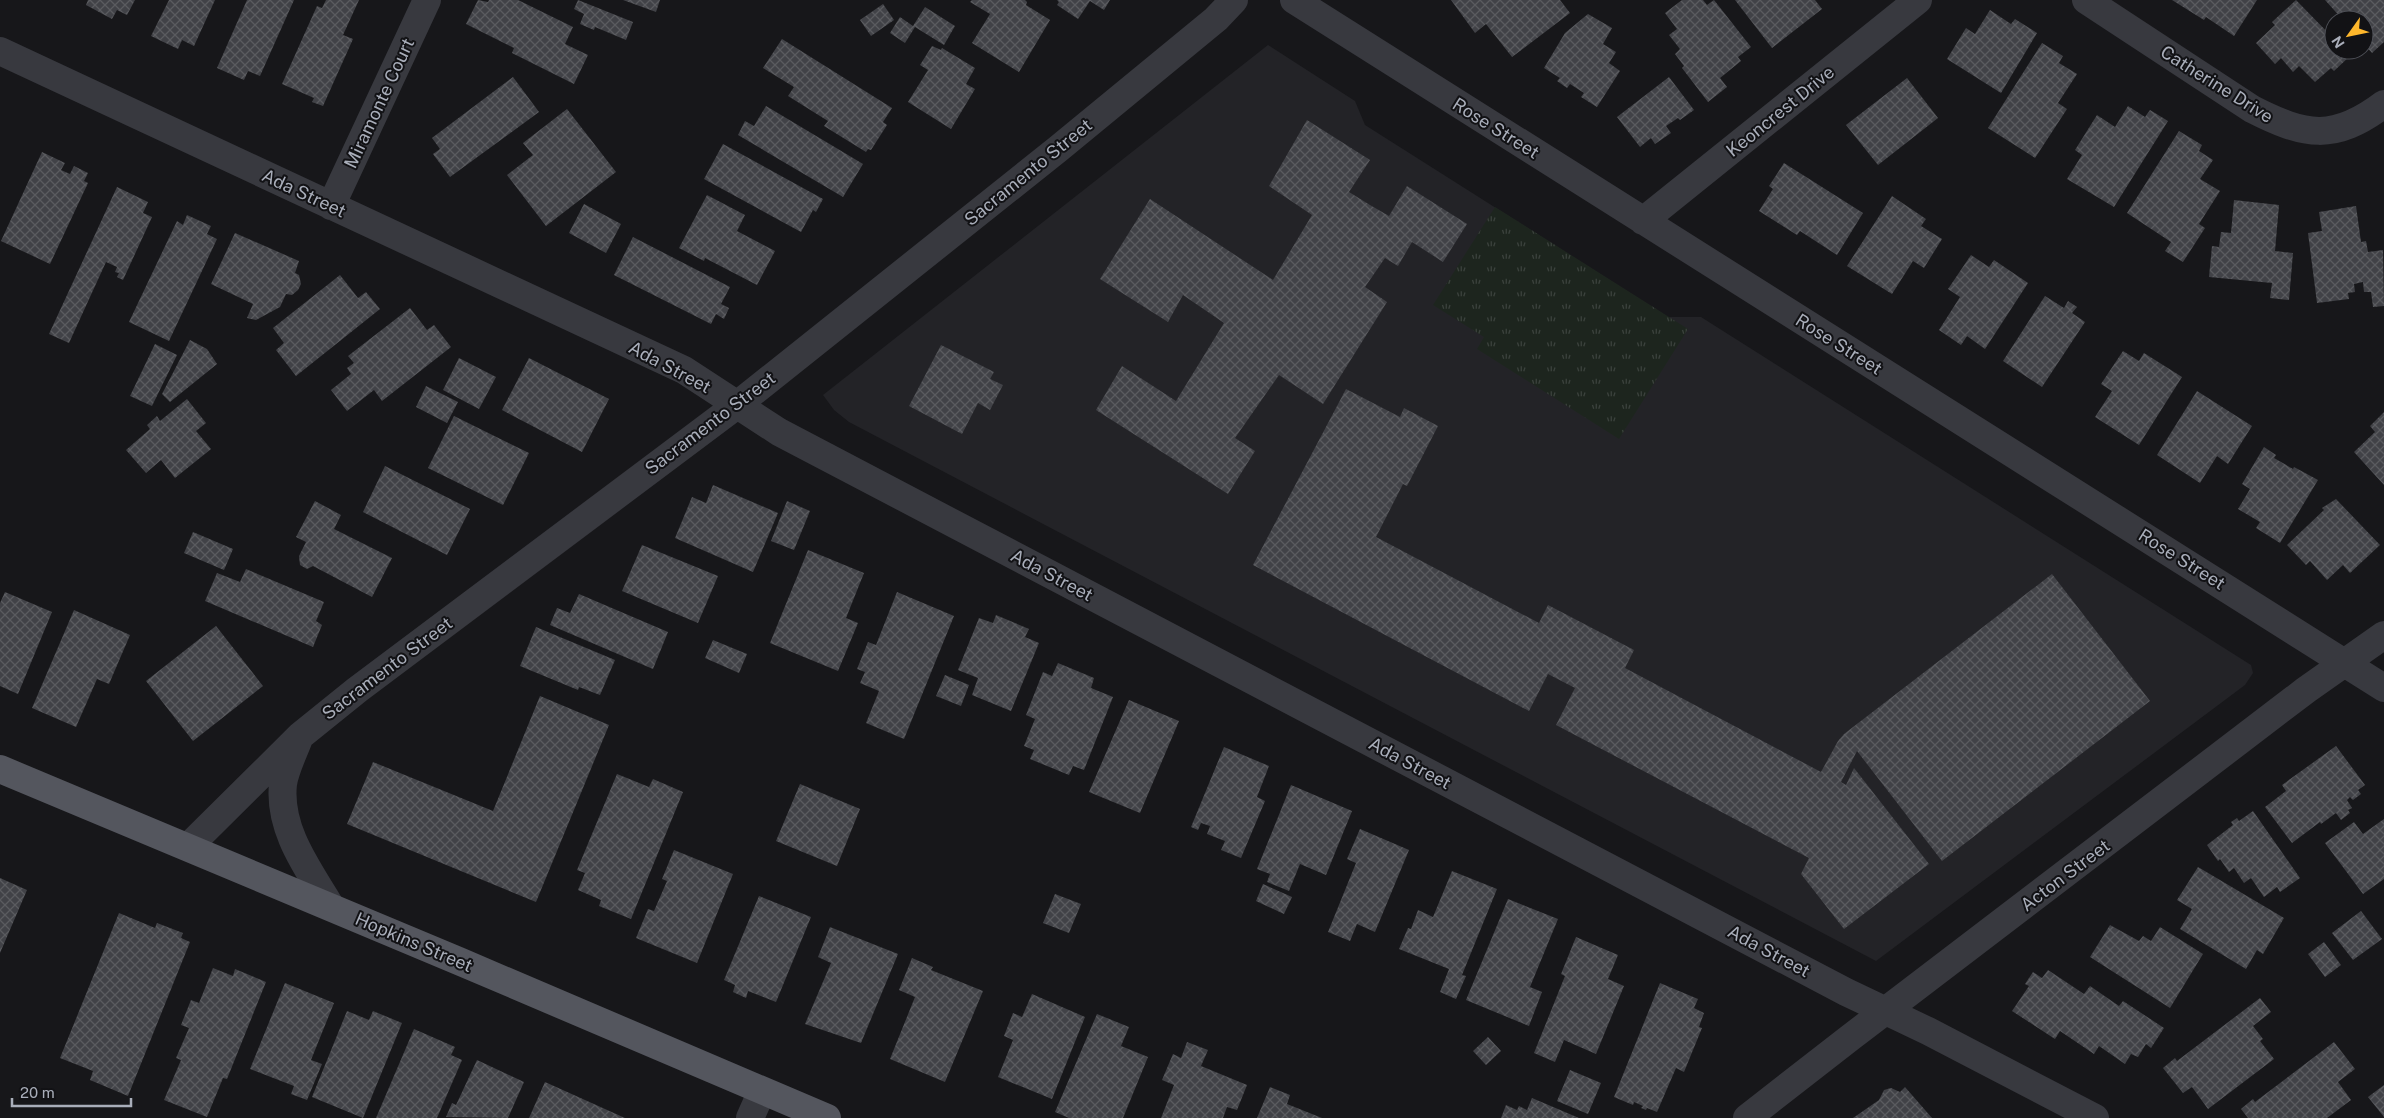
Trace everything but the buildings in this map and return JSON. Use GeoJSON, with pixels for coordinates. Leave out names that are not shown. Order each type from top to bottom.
{"type":"FeatureCollection","features":[{"type":"Feature","properties":{"kind":"main road","name":"Hopkins Street"},"geometry":{"type":"LineString","coordinates":[[0,769],[188,846],[827,1118]]}},
{"type":"Feature","properties":{"kind":"street","name":"Miramonte Court"},"geometry":{"type":"LineString","coordinates":[[331,206],[427,0]]}},
{"type":"Feature","properties":{"kind":"street","name":"Sacramento Street"},"geometry":{"type":"LineString","coordinates":[[188,846],[300,736],[357,690],[737,404],[1058,149],[1216,19],[1234,0]]}},
{"type":"Feature","properties":{"kind":"street","name":"Rose Street"},"geometry":{"type":"LineString","coordinates":[[1294,0],[2384,688]]}},
{"type":"Feature","properties":{"kind":"street","name":"Keoncrest Drive"},"geometry":{"type":"LineString","coordinates":[[1643,221],[1918,0]]}},
{"type":"Feature","properties":{"kind":"street","name":"Catherine Drive"},"geometry":{"type":"LineString","coordinates":[[2086,0],[2252,109],[2280,123],[2309,132],[2340,128],[2367,117],[2384,104]]}},
{"type":"Feature","properties":{"kind":"street","name":"Ada Street"},"geometry":{"type":"LineString","coordinates":[[0,50],[684,370],[779,432],[1837,987],[1886,1010],[2095,1118]]}},
{"type":"Feature","properties":{"kind":"street","name":"Acton Street"},"geometry":{"type":"LineString","coordinates":[[1747,1118],[2298,696],[2384,635]]}},
{"type":"Feature","properties":{"kind":"street"},"geometry":{"type":"LineString","coordinates":[[300,736],[283,784],[285,823],[300,854],[331,908]]}},
{"type":"Feature","properties":{"kind":"street"},"geometry":{"type":"LineString","coordinates":[[750,1118],[762,1091]]}},
{"type":"Feature","properties":{"kind":"shaded area"},"geometry":{"type":"Polygon","coordinates":[[[1268,45],[1355,101],[1365,125],[1668,317],[1701,317],[2251,665],[2253,673],[2245,685],[1876,961],[849,422],[834,410],[823,395],[1268,45]]]}},
{"type":"Feature","properties":{"kind":"green space"},"geometry":{"type":"Polygon","coordinates":[[[1495,207],[1688,329],[1619,439],[1477,349],[1484,337],[1433,305],[1495,207]]]}}]}
